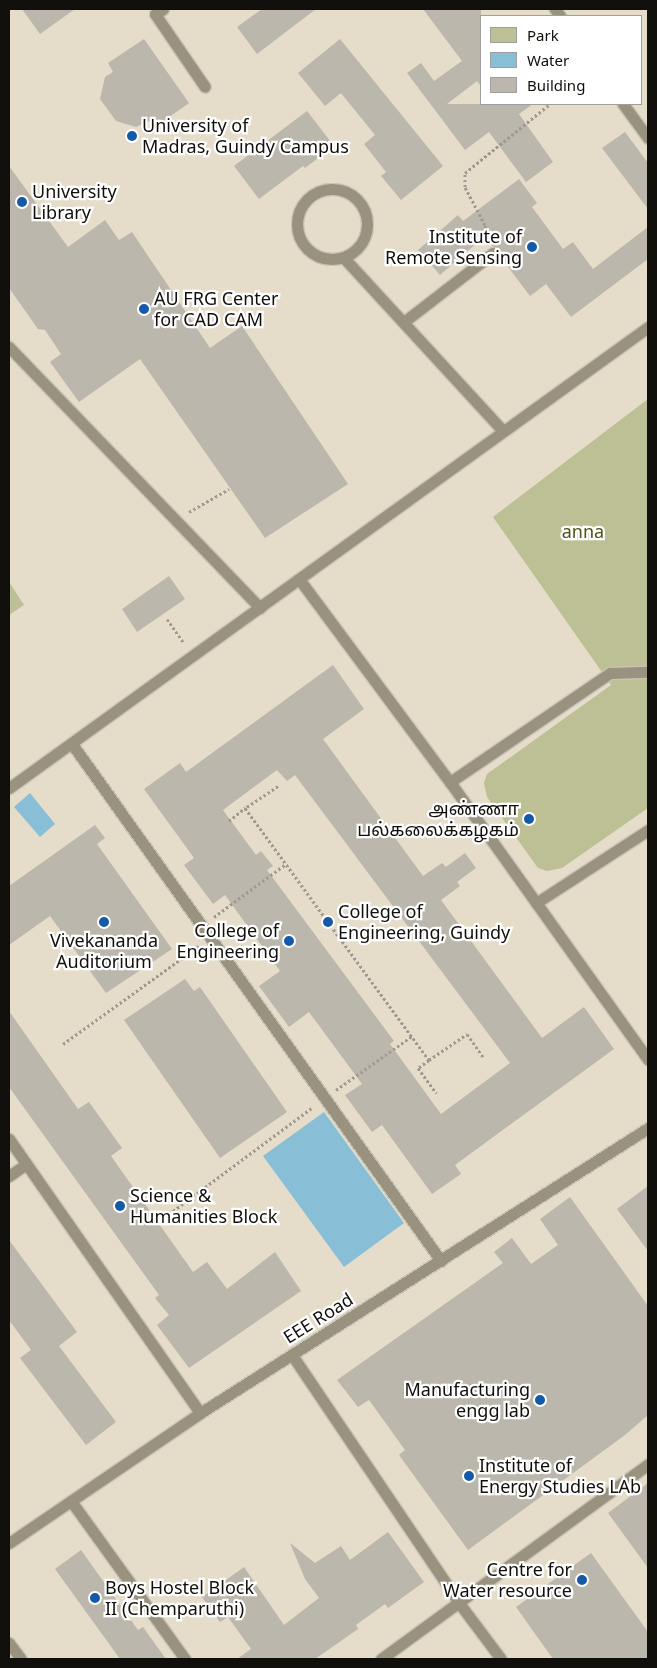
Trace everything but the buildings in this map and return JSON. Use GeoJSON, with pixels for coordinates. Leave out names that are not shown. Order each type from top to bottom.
{"type":"FeatureCollection","features":[{"type":"Feature","properties":{"kind":"lane"},"geometry":{"type":"LineString","coordinates":[[163,9],[155,14],[205,87]]}},
{"type":"Feature","properties":{"kind":"lane"},"geometry":{"type":"LineString","coordinates":[[625,105],[648,138]]}},
{"type":"Feature","properties":{"kind":"lane"},"geometry":{"type":"LineString","coordinates":[[344,258],[359,248],[367,233],[368,223],[365,211],[356,197],[342,189],[322,189],[305,200],[298,211],[296,224],[301,242],[316,256],[327,259],[344,258],[405,321],[503,431]]}},
{"type":"Feature","properties":{"kind":"lane"},"geometry":{"type":"LineString","coordinates":[[405,321],[493,253]]}},
{"type":"Feature","properties":{"kind":"lane"},"geometry":{"type":"LineString","coordinates":[[9,788],[648,327]]}},
{"type":"Feature","properties":{"kind":"lane"},"geometry":{"type":"LineString","coordinates":[[9,347],[260,608]]}},
{"type":"Feature","properties":{"kind":"lane"},"geometry":{"type":"LineString","coordinates":[[299,579],[450,782],[648,1060]]}},
{"type":"Feature","properties":{"kind":"lane"},"geometry":{"type":"LineString","coordinates":[[450,782],[610,673],[648,672]]}},
{"type":"Feature","properties":{"kind":"lane"},"geometry":{"type":"LineString","coordinates":[[72,744],[441,1261]]}},
{"type":"Feature","properties":{"kind":"lane"},"geometry":{"type":"LineString","coordinates":[[536,904],[648,830]]}},
{"type":"Feature","properties":{"kind":"lane","name":"EEE Road"},"geometry":{"type":"LineString","coordinates":[[9,1543],[200,1413],[648,1128]]}},
{"type":"Feature","properties":{"kind":"lane"},"geometry":{"type":"LineString","coordinates":[[9,1139],[200,1413]]}},
{"type":"Feature","properties":{"kind":"lane"},"geometry":{"type":"LineString","coordinates":[[9,1176],[26,1164]]}},
{"type":"Feature","properties":{"kind":"lane"},"geometry":{"type":"LineString","coordinates":[[292,1355],[458,1602],[501,1659]]}},
{"type":"Feature","properties":{"kind":"lane"},"geometry":{"type":"LineString","coordinates":[[381,1659],[648,1464]]}},
{"type":"Feature","properties":{"kind":"lane"},"geometry":{"type":"LineString","coordinates":[[70,1501],[185,1659]]}},
{"type":"Feature","properties":{"kind":"lane"},"geometry":{"type":"LineString","coordinates":[[9,1643],[21,1659]]}},
{"type":"Feature","properties":{"kind":"path"},"geometry":{"type":"LineString","coordinates":[[493,253],[485,225],[465,187],[465,173],[549,105]]}},
{"type":"Feature","properties":{"kind":"path"},"geometry":{"type":"LineString","coordinates":[[176,521],[229,489]]}},
{"type":"Feature","properties":{"kind":"path"},"geometry":{"type":"LineString","coordinates":[[167,619],[193,656]]}},
{"type":"Feature","properties":{"kind":"path"},"geometry":{"type":"LineString","coordinates":[[229,821],[278,786]]}},
{"type":"Feature","properties":{"kind":"path"},"geometry":{"type":"LineString","coordinates":[[245,808],[430,1060]]}},
{"type":"Feature","properties":{"kind":"path"},"geometry":{"type":"LineString","coordinates":[[201,926],[286,864]]}},
{"type":"Feature","properties":{"kind":"path"},"geometry":{"type":"LineString","coordinates":[[63,1044],[210,938]]}},
{"type":"Feature","properties":{"kind":"path"},"geometry":{"type":"LineString","coordinates":[[436,1093],[418,1068],[467,1034],[484,1058]]}},
{"type":"Feature","properties":{"kind":"path"},"geometry":{"type":"LineString","coordinates":[[174,1211],[325,1098],[412,1036]]}},
{"type":"Feature","properties":{"kind":"shaded area","name":"College of Engineering, Guindy"},"geometry":{"type":"Polygon","coordinates":[[[9,9],[648,9],[648,1659],[9,1659],[9,9]]]}},
{"type":"Feature","properties":{"kind":"green space","name":"anna"},"geometry":{"type":"Polygon","coordinates":[[[648,399],[648,808],[562,868],[547,871],[538,868],[487,797],[484,783],[487,774],[611,685],[493,517],[648,399]]]}},
{"type":"Feature","properties":{"kind":"green space"},"geometry":{"type":"Polygon","coordinates":[[[9,582],[24,605],[9,615],[9,582]]]}},
{"type":"Feature","properties":{"kind":"water"},"geometry":{"type":"Polygon","coordinates":[[[30,793],[55,824],[40,837],[14,807],[30,793]]]}},
{"type":"Feature","properties":{"kind":"water"},"geometry":{"type":"Polygon","coordinates":[[[324,1112],[404,1223],[344,1267],[263,1156],[324,1112]]]}},
{"type":"Feature","properties":{"kind":"place","name":"University of Madras, Guindy Campus"},"geometry":{"type":"Point","coordinates":[132,136]}},
{"type":"Feature","properties":{"kind":"place","name":"University Library"},"geometry":{"type":"Point","coordinates":[22,202]}},
{"type":"Feature","properties":{"kind":"place","name":"Institute of Remote Sensing"},"geometry":{"type":"Point","coordinates":[532,247]}},
{"type":"Feature","properties":{"kind":"place","name":"AU FRG Center for CAD CAM"},"geometry":{"type":"Point","coordinates":[144,309]}},
{"type":"Feature","properties":{"kind":"place","name":"அண்ணா பல்கலைக்கழகம்"},"geometry":{"type":"Point","coordinates":[529,819]}},
{"type":"Feature","properties":{"kind":"place","name":"Vivekananda Auditorium"},"geometry":{"type":"Point","coordinates":[104,922]}},
{"type":"Feature","properties":{"kind":"place","name":"College of Engineering, Guindy"},"geometry":{"type":"Point","coordinates":[328,922]}},
{"type":"Feature","properties":{"kind":"place","name":"College of Engineering"},"geometry":{"type":"Point","coordinates":[289,941]}},
{"type":"Feature","properties":{"kind":"place","name":"Science & Humanities Block"},"geometry":{"type":"Point","coordinates":[120,1206]}},
{"type":"Feature","properties":{"kind":"place","name":"Manufacturing engg lab"},"geometry":{"type":"Point","coordinates":[540,1400]}},
{"type":"Feature","properties":{"kind":"place","name":"Institute of Energy Studies LAb"},"geometry":{"type":"Point","coordinates":[469,1476]}},
{"type":"Feature","properties":{"kind":"place","name":"Centre for Water resource"},"geometry":{"type":"Point","coordinates":[582,1580]}},
{"type":"Feature","properties":{"kind":"place","name":"Boys Hostel Block II (Chemparuthi)"},"geometry":{"type":"Point","coordinates":[95,1598]}}]}
